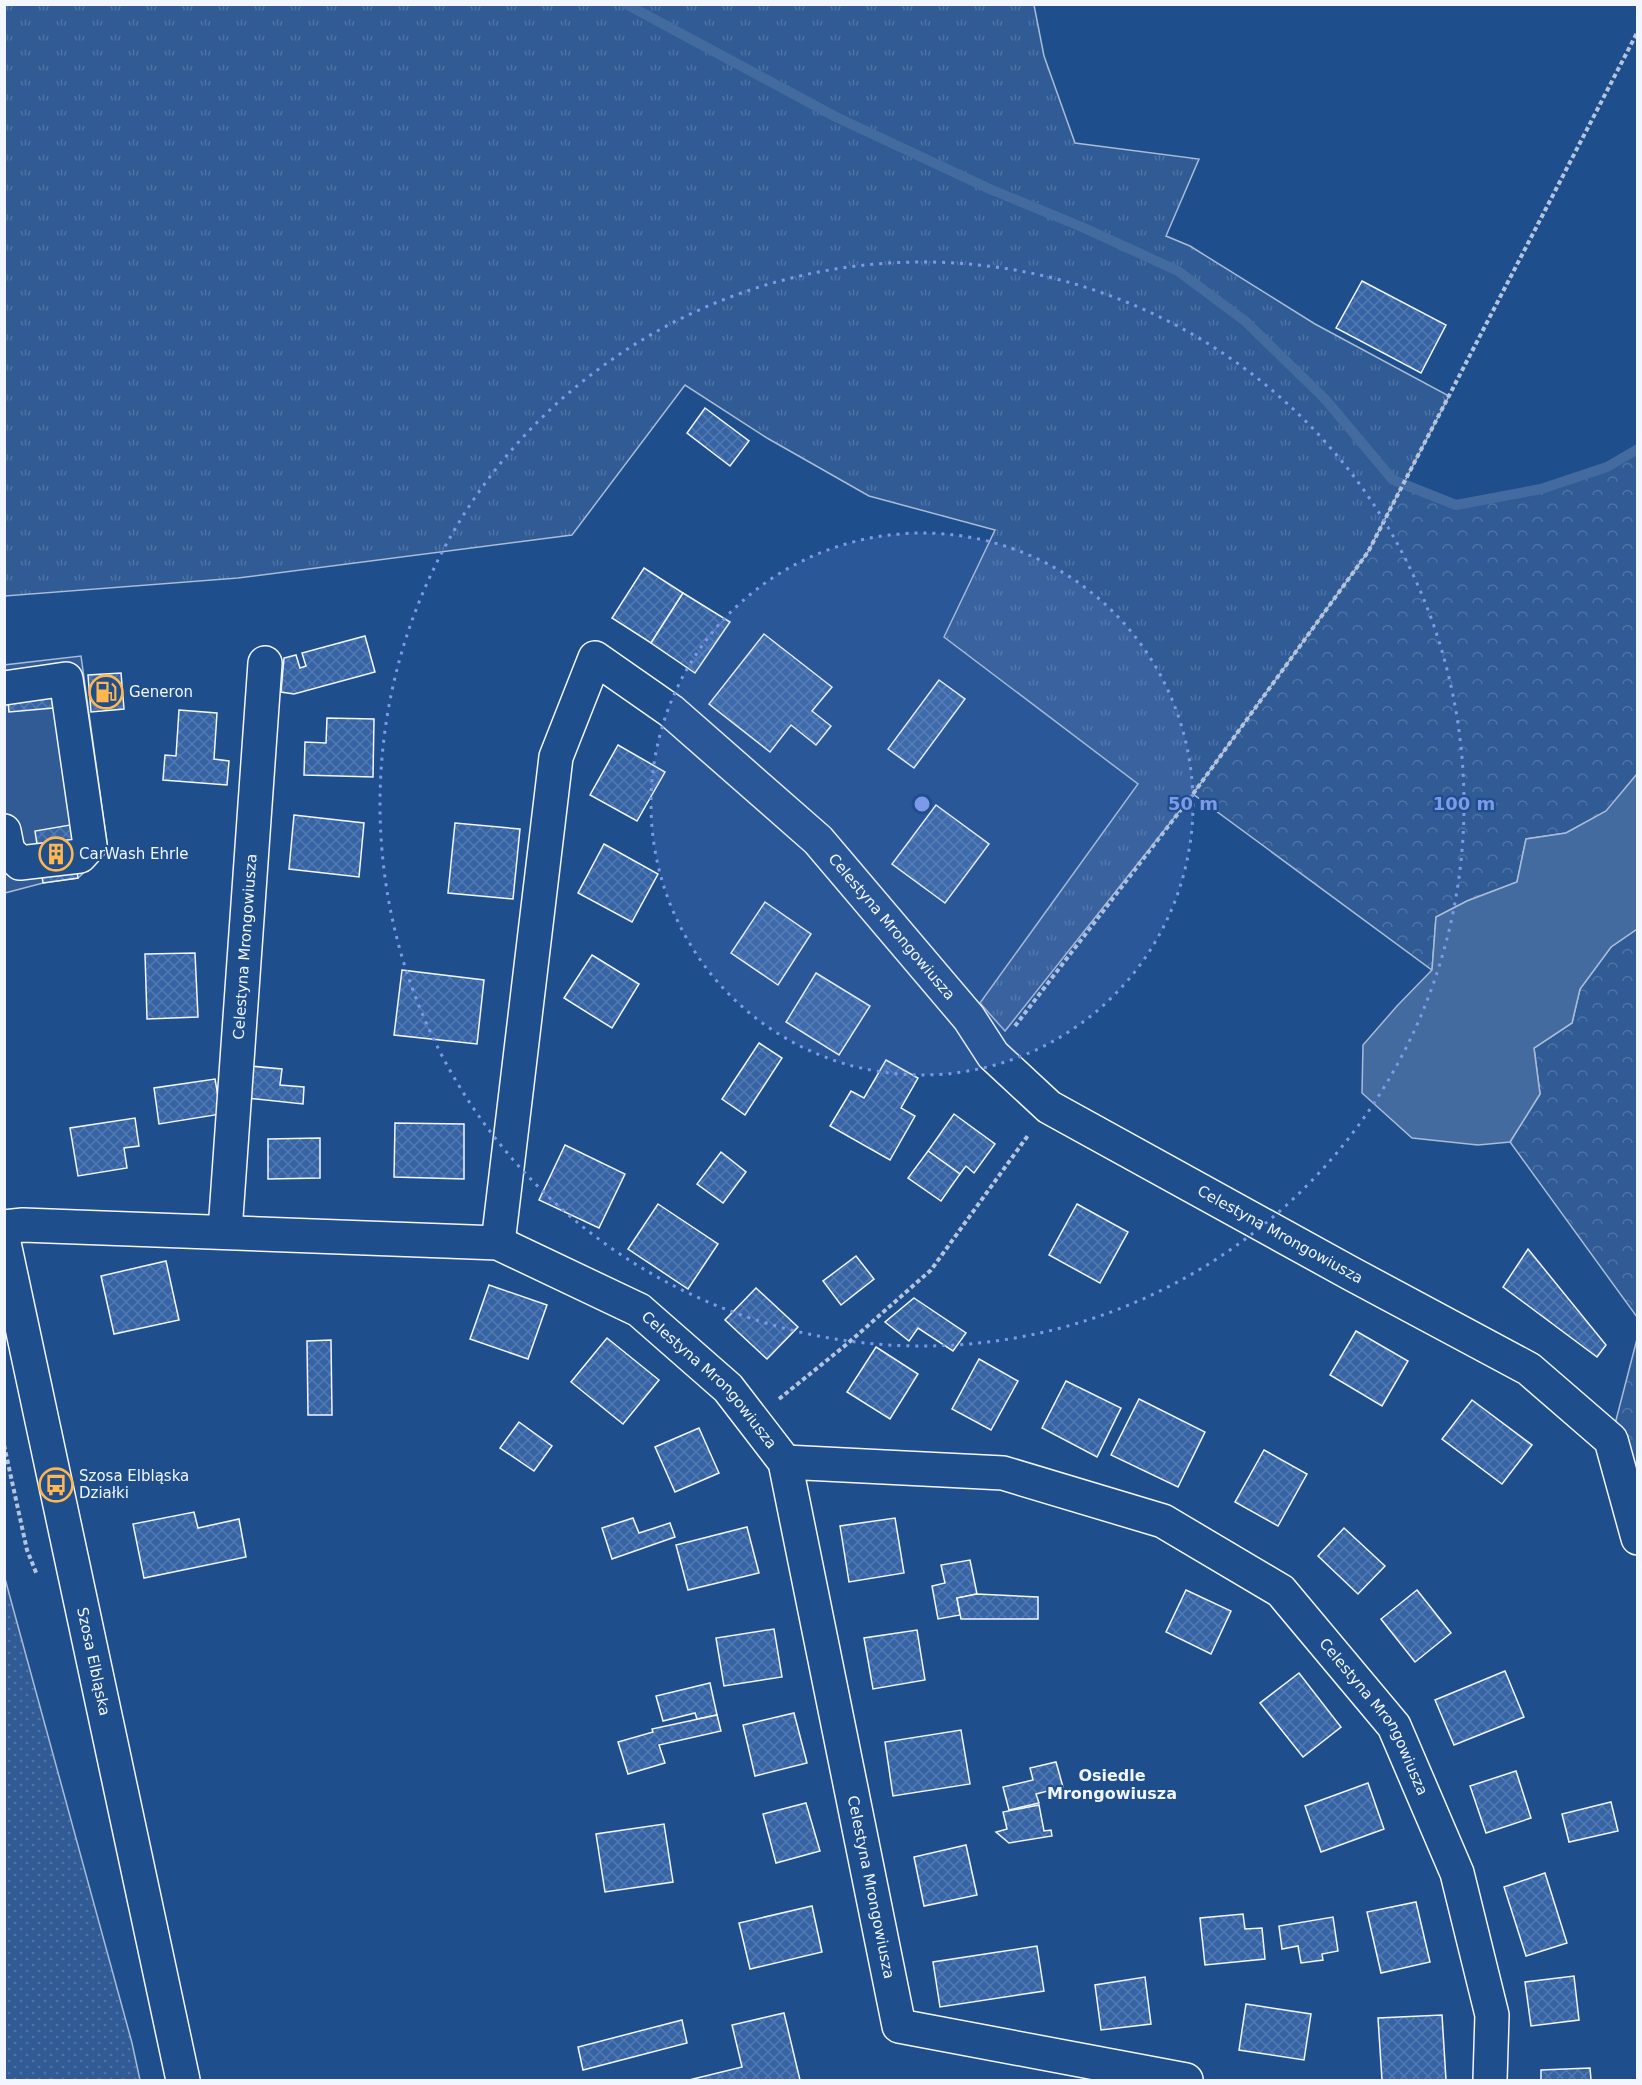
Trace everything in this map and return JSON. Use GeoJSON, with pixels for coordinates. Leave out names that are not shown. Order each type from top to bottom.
{"type":"FeatureCollection","features":[{"type":"Feature","properties":{"kind":"street","name":"Celestyna Mrongowiusza"},"geometry":{"type":"LineString","coordinates":[[498,1243],[556,757],[595,658],[671,711],[818,840],[969,1018],[993,1055],[1049,1107],[1529,1369],[1611,1440],[1638,1538]]}},
{"type":"Feature","properties":{"kind":"street","name":"Celestyna Mrongowiusza"},"geometry":{"type":"LineString","coordinates":[[225,1231],[265,663]]}},
{"type":"Feature","properties":{"kind":"street"},"geometry":{"type":"LineString","coordinates":[[4,688],[66,679],[90,845],[80,856],[20,862],[8,851],[4,831]]}},
{"type":"Feature","properties":{"kind":"street","name":"Celestyna Mrongowiusza"},"geometry":{"type":"LineString","coordinates":[[4,1227],[22,1225],[225,1231],[498,1243],[639,1310],[728,1388],[785,1462],[899,2026],[1186,2080]]}},
{"type":"Feature","properties":{"kind":"street","name":"Szosa Elbląska"},"geometry":{"type":"LineString","coordinates":[[5,1243],[183,2080]]}},
{"type":"Feature","properties":{"kind":"street","name":"Celestyna Mrongowiusza"},"geometry":{"type":"LineString","coordinates":[[785,1462],[1003,1473],[1163,1521],[1281,1591],[1394,1726],[1457,1873],[1492,2015],[1490,2080]]}},
{"type":"Feature","properties":{"kind":"path"},"geometry":{"type":"LineString","coordinates":[[993,1055],[1228,745],[1368,552],[1638,30]]}},
{"type":"Feature","properties":{"kind":"path"},"geometry":{"type":"LineString","coordinates":[[753,1420],[848,1344],[931,1270],[1049,1107]]}},
{"type":"Feature","properties":{"kind":"path"},"geometry":{"type":"LineString","coordinates":[[4,1444],[27,1550],[39,1580]]}},
{"type":"Feature","properties":{"kind":"green space"},"geometry":{"type":"Polygon","coordinates":[[[5,5],[1034,5],[1044,56],[1075,143],[1199,159],[1166,236],[1190,246],[1315,324],[1449,396],[1368,552],[1193,794],[1005,1031],[980,1003],[1138,784],[944,637],[995,530],[869,496],[767,438],[685,385],[572,535],[238,578],[5,596],[5,5]]]}},
{"type":"Feature","properties":{"kind":"green space"},"geometry":{"type":"Polygon","coordinates":[[[1637,449],[1637,774],[1607,811],[1566,833],[1526,839],[1517,882],[1467,901],[1436,917],[1432,970],[1193,794],[1368,552],[1403,484],[1456,505],[1541,489],[1607,467],[1637,449]]]}},
{"type":"Feature","properties":{"kind":"green space"},"geometry":{"type":"Polygon","coordinates":[[[1637,929],[1637,1317],[1510,1142],[1540,1094],[1534,1048],[1572,1023],[1580,989],[1611,947],[1637,929]]]}},
{"type":"Feature","properties":{"kind":"green space"},"geometry":{"type":"Polygon","coordinates":[[[1637,1339],[1637,1471],[1615,1424],[1637,1339]]]}},
{"type":"Feature","properties":{"kind":"green space"},"geometry":{"type":"Polygon","coordinates":[[[4,1575],[132,2043],[140,2080],[5,2080],[4,1575]]]}},
{"type":"Feature","properties":{"kind":"shaded area"},"geometry":{"type":"Polygon","coordinates":[[[81,656],[108,850],[78,878],[43,883],[5,893],[4,665],[81,656]]]}},
{"type":"Feature","properties":{"kind":"shaded area"},"geometry":{"type":"Polygon","coordinates":[[[1637,774],[1637,929],[1611,947],[1580,989],[1572,1023],[1534,1048],[1540,1094],[1510,1142],[1478,1145],[1412,1138],[1362,1093],[1363,1045],[1432,970],[1436,917],[1467,901],[1517,882],[1526,839],[1566,833],[1606,811],[1637,774]]]}},
{"type":"Feature","properties":{"kind":"building"},"geometry":{"type":"Polygon","coordinates":[[[1362,281],[1446,325],[1421,373],[1336,328],[1362,281]]]}},
{"type":"Feature","properties":{"kind":"building"},"geometry":{"type":"Polygon","coordinates":[[[705,408],[749,441],[730,466],[687,433],[705,408]]]}},
{"type":"Feature","properties":{"kind":"building"},"geometry":{"type":"Polygon","coordinates":[[[644,568],[683,593],[651,643],[612,618],[644,568]]]}},
{"type":"Feature","properties":{"kind":"building"},"geometry":{"type":"Polygon","coordinates":[[[683,593],[730,622],[695,673],[651,643],[683,593]]]}},
{"type":"Feature","properties":{"kind":"building"},"geometry":{"type":"Polygon","coordinates":[[[764,634],[832,687],[812,711],[831,726],[816,745],[791,725],[770,752],[709,704],[764,634]]]}},
{"type":"Feature","properties":{"kind":"building"},"geometry":{"type":"Polygon","coordinates":[[[365,636],[375,672],[294,694],[281,692],[284,658],[296,655],[300,668],[306,666],[302,653],[365,636]]]}},
{"type":"Feature","properties":{"kind":"building","name":"Generon"},"geometry":{"type":"Polygon","coordinates":[[[121,673],[124,709],[91,712],[88,675],[121,673]]]}},
{"type":"Feature","properties":{"kind":"building"},"geometry":{"type":"Polygon","coordinates":[[[50,675],[53,708],[9,712],[6,679],[50,675]]]}},
{"type":"Feature","properties":{"kind":"building"},"geometry":{"type":"Polygon","coordinates":[[[939,680],[965,699],[914,768],[888,749],[939,680]]]}},
{"type":"Feature","properties":{"kind":"building"},"geometry":{"type":"Polygon","coordinates":[[[179,710],[217,713],[214,759],[229,761],[227,785],[163,780],[165,755],[176,756],[179,710]]]}},
{"type":"Feature","properties":{"kind":"building"},"geometry":{"type":"Polygon","coordinates":[[[327,718],[374,719],[373,777],[304,775],[305,742],[326,743],[327,718]]]}},
{"type":"Feature","properties":{"kind":"building"},"geometry":{"type":"Polygon","coordinates":[[[618,745],[665,772],[637,821],[590,795],[618,745]]]}},
{"type":"Feature","properties":{"kind":"building"},"geometry":{"type":"Polygon","coordinates":[[[936,805],[989,844],[945,903],[892,864],[936,805]]]}},
{"type":"Feature","properties":{"kind":"building"},"geometry":{"type":"Polygon","coordinates":[[[294,815],[364,823],[359,877],[289,869],[294,815]]]}},
{"type":"Feature","properties":{"kind":"building"},"geometry":{"type":"Polygon","coordinates":[[[455,823],[520,829],[513,899],[448,893],[455,823]]]}},
{"type":"Feature","properties":{"kind":"building","name":"CarWash Ehrle"},"geometry":{"type":"Polygon","coordinates":[[[70,825],[78,878],[43,883],[35,831],[70,825]]]}},
{"type":"Feature","properties":{"kind":"building"},"geometry":{"type":"Polygon","coordinates":[[[604,844],[658,874],[632,922],[578,893],[604,844]]]}},
{"type":"Feature","properties":{"kind":"building"},"geometry":{"type":"Polygon","coordinates":[[[765,902],[811,934],[778,985],[731,953],[765,902]]]}},
{"type":"Feature","properties":{"kind":"building"},"geometry":{"type":"Polygon","coordinates":[[[195,953],[198,1017],[147,1019],[145,954],[195,953]]]}},
{"type":"Feature","properties":{"kind":"building"},"geometry":{"type":"Polygon","coordinates":[[[592,955],[639,984],[612,1028],[564,998],[592,955]]]}},
{"type":"Feature","properties":{"kind":"building"},"geometry":{"type":"Polygon","coordinates":[[[402,970],[484,980],[477,1044],[394,1035],[402,970]]]}},
{"type":"Feature","properties":{"kind":"building"},"geometry":{"type":"Polygon","coordinates":[[[816,973],[870,1006],[839,1055],[786,1022],[816,973]]]}},
{"type":"Feature","properties":{"kind":"building"},"geometry":{"type":"Polygon","coordinates":[[[759,1043],[782,1058],[745,1115],[722,1099],[759,1043]]]}},
{"type":"Feature","properties":{"kind":"building"},"geometry":{"type":"Polygon","coordinates":[[[886,1060],[918,1078],[901,1108],[915,1116],[890,1160],[830,1126],[851,1091],[864,1098],[886,1060]]]}},
{"type":"Feature","properties":{"kind":"building"},"geometry":{"type":"Polygon","coordinates":[[[250,1066],[282,1069],[280,1085],[304,1087],[303,1104],[247,1098],[250,1066]]]}},
{"type":"Feature","properties":{"kind":"building"},"geometry":{"type":"Polygon","coordinates":[[[215,1079],[221,1114],[159,1124],[154,1088],[215,1079]]]}},
{"type":"Feature","properties":{"kind":"building"},"geometry":{"type":"Polygon","coordinates":[[[954,1114],[995,1144],[974,1173],[966,1166],[960,1174],[928,1151],[954,1114]]]}},
{"type":"Feature","properties":{"kind":"building"},"geometry":{"type":"Polygon","coordinates":[[[135,1118],[139,1146],[124,1148],[127,1168],[78,1176],[70,1128],[135,1118]]]}},
{"type":"Feature","properties":{"kind":"building"},"geometry":{"type":"Polygon","coordinates":[[[395,1123],[464,1124],[464,1179],[394,1177],[395,1123]]]}},
{"type":"Feature","properties":{"kind":"building"},"geometry":{"type":"Polygon","coordinates":[[[320,1138],[320,1178],[268,1179],[268,1139],[320,1138]]]}},
{"type":"Feature","properties":{"kind":"building"},"geometry":{"type":"Polygon","coordinates":[[[565,1145],[625,1174],[599,1228],[539,1200],[565,1145]]]}},
{"type":"Feature","properties":{"kind":"building"},"geometry":{"type":"Polygon","coordinates":[[[928,1151],[960,1174],[941,1201],[908,1178],[928,1151]]]}},
{"type":"Feature","properties":{"kind":"building"},"geometry":{"type":"Polygon","coordinates":[[[721,1152],[746,1172],[723,1203],[697,1184],[721,1152]]]}},
{"type":"Feature","properties":{"kind":"building"},"geometry":{"type":"Polygon","coordinates":[[[658,1204],[718,1244],[688,1289],[628,1249],[658,1204]]]}},
{"type":"Feature","properties":{"kind":"building"},"geometry":{"type":"Polygon","coordinates":[[[1077,1204],[1128,1232],[1100,1283],[1049,1255],[1077,1204]]]}},
{"type":"Feature","properties":{"kind":"building"},"geometry":{"type":"Polygon","coordinates":[[[1528,1249],[1606,1345],[1597,1357],[1503,1287],[1528,1249]]]}},
{"type":"Feature","properties":{"kind":"building"},"geometry":{"type":"Polygon","coordinates":[[[856,1256],[874,1279],[841,1305],[823,1281],[856,1256]]]}},
{"type":"Feature","properties":{"kind":"building"},"geometry":{"type":"Polygon","coordinates":[[[166,1261],[179,1320],[114,1334],[101,1276],[166,1261]]]}},
{"type":"Feature","properties":{"kind":"building"},"geometry":{"type":"Polygon","coordinates":[[[489,1285],[547,1305],[528,1359],[470,1339],[489,1285]]]}},
{"type":"Feature","properties":{"kind":"building"},"geometry":{"type":"Polygon","coordinates":[[[756,1288],[798,1327],[767,1359],[725,1320],[756,1288]]]}},
{"type":"Feature","properties":{"kind":"building"},"geometry":{"type":"Polygon","coordinates":[[[914,1298],[966,1333],[953,1351],[918,1328],[909,1341],[885,1322],[914,1298]]]}},
{"type":"Feature","properties":{"kind":"building"},"geometry":{"type":"Polygon","coordinates":[[[1356,1331],[1408,1361],[1382,1406],[1330,1375],[1356,1331]]]}},
{"type":"Feature","properties":{"kind":"building"},"geometry":{"type":"Polygon","coordinates":[[[607,1338],[659,1380],[623,1424],[571,1382],[607,1338]]]}},
{"type":"Feature","properties":{"kind":"building"},"geometry":{"type":"Polygon","coordinates":[[[331,1340],[332,1415],[308,1415],[307,1341],[331,1340]]]}},
{"type":"Feature","properties":{"kind":"building"},"geometry":{"type":"Polygon","coordinates":[[[876,1347],[918,1374],[890,1419],[847,1392],[876,1347]]]}},
{"type":"Feature","properties":{"kind":"building"},"geometry":{"type":"Polygon","coordinates":[[[979,1359],[1018,1381],[991,1430],[952,1409],[979,1359]]]}},
{"type":"Feature","properties":{"kind":"building"},"geometry":{"type":"Polygon","coordinates":[[[1066,1381],[1121,1408],[1097,1457],[1042,1428],[1066,1381]]]}},
{"type":"Feature","properties":{"kind":"building"},"geometry":{"type":"Polygon","coordinates":[[[1139,1399],[1205,1432],[1178,1487],[1111,1455],[1139,1399]]]}},
{"type":"Feature","properties":{"kind":"building"},"geometry":{"type":"Polygon","coordinates":[[[1472,1400],[1532,1445],[1502,1484],[1442,1439],[1472,1400]]]}},
{"type":"Feature","properties":{"kind":"building"},"geometry":{"type":"Polygon","coordinates":[[[519,1422],[552,1446],[534,1471],[500,1448],[519,1422]]]}},
{"type":"Feature","properties":{"kind":"building"},"geometry":{"type":"Polygon","coordinates":[[[699,1428],[719,1473],[675,1492],[655,1447],[699,1428]]]}},
{"type":"Feature","properties":{"kind":"building"},"geometry":{"type":"Polygon","coordinates":[[[1264,1450],[1307,1474],[1278,1526],[1235,1502],[1264,1450]]]}},
{"type":"Feature","properties":{"kind":"building"},"geometry":{"type":"Polygon","coordinates":[[[194,1512],[198,1528],[239,1519],[246,1557],[144,1578],[133,1524],[194,1512]]]}},
{"type":"Feature","properties":{"kind":"building"},"geometry":{"type":"Polygon","coordinates":[[[633,1518],[639,1533],[670,1523],[675,1537],[612,1559],[602,1528],[633,1518]]]}},
{"type":"Feature","properties":{"kind":"building"},"geometry":{"type":"Polygon","coordinates":[[[895,1518],[904,1573],[849,1582],[840,1526],[895,1518]]]}},
{"type":"Feature","properties":{"kind":"building"},"geometry":{"type":"Polygon","coordinates":[[[747,1527],[759,1573],[688,1590],[676,1545],[747,1527]]]}},
{"type":"Feature","properties":{"kind":"building"},"geometry":{"type":"Polygon","coordinates":[[[1344,1528],[1385,1566],[1358,1594],[1318,1556],[1344,1528]]]}},
{"type":"Feature","properties":{"kind":"building"},"geometry":{"type":"Polygon","coordinates":[[[970,1560],[977,1594],[957,1598],[960,1615],[938,1619],[932,1586],[945,1583],[941,1565],[970,1560]]]}},
{"type":"Feature","properties":{"kind":"building"},"geometry":{"type":"Polygon","coordinates":[[[1186,1590],[1231,1611],[1211,1654],[1166,1632],[1186,1590]]]}},
{"type":"Feature","properties":{"kind":"building"},"geometry":{"type":"Polygon","coordinates":[[[1417,1590],[1451,1633],[1415,1662],[1381,1619],[1417,1590]]]}},
{"type":"Feature","properties":{"kind":"building"},"geometry":{"type":"Polygon","coordinates":[[[977,1594],[1038,1597],[1038,1619],[961,1619],[957,1598],[977,1594]]]}},
{"type":"Feature","properties":{"kind":"building"},"geometry":{"type":"Polygon","coordinates":[[[774,1629],[782,1677],[724,1686],[716,1638],[774,1629]]]}},
{"type":"Feature","properties":{"kind":"building"},"geometry":{"type":"Polygon","coordinates":[[[917,1630],[925,1680],[873,1689],[864,1638],[917,1630]]]}},
{"type":"Feature","properties":{"kind":"building"},"geometry":{"type":"Polygon","coordinates":[[[1505,1671],[1524,1717],[1454,1745],[1435,1700],[1505,1671]]]}},
{"type":"Feature","properties":{"kind":"building"},"geometry":{"type":"Polygon","coordinates":[[[1299,1673],[1341,1727],[1303,1757],[1260,1703],[1299,1673]]]}},
{"type":"Feature","properties":{"kind":"building"},"geometry":{"type":"Polygon","coordinates":[[[710,1683],[717,1715],[697,1719],[695,1713],[663,1721],[656,1696],[710,1683]]]}},
{"type":"Feature","properties":{"kind":"building"},"geometry":{"type":"Polygon","coordinates":[[[794,1713],[807,1763],[755,1776],[743,1725],[794,1713]]]}},
{"type":"Feature","properties":{"kind":"building"},"geometry":{"type":"Polygon","coordinates":[[[717,1715],[721,1731],[659,1745],[665,1763],[628,1774],[618,1742],[653,1732],[652,1729],[717,1715]]]}},
{"type":"Feature","properties":{"kind":"building"},"geometry":{"type":"Polygon","coordinates":[[[961,1730],[970,1784],[893,1796],[885,1742],[961,1730]]]}},
{"type":"Feature","properties":{"kind":"building"},"geometry":{"type":"Polygon","coordinates":[[[1056,1762],[1063,1787],[1036,1794],[1039,1803],[1009,1810],[1003,1787],[1033,1780],[1030,1768],[1056,1762]]]}},
{"type":"Feature","properties":{"kind":"building"},"geometry":{"type":"Polygon","coordinates":[[[1516,1771],[1531,1818],[1486,1833],[1470,1786],[1516,1771]]]}},
{"type":"Feature","properties":{"kind":"building"},"geometry":{"type":"Polygon","coordinates":[[[1368,1783],[1384,1829],[1321,1852],[1305,1806],[1368,1783]]]}},
{"type":"Feature","properties":{"kind":"building"},"geometry":{"type":"Polygon","coordinates":[[[1611,1802],[1618,1831],[1569,1842],[1562,1814],[1611,1802]]]}},
{"type":"Feature","properties":{"kind":"building"},"geometry":{"type":"Polygon","coordinates":[[[806,1803],[820,1851],[776,1863],[763,1814],[806,1803]]]}},
{"type":"Feature","properties":{"kind":"building"},"geometry":{"type":"Polygon","coordinates":[[[1039,1805],[1044,1831],[1051,1830],[1052,1836],[1009,1843],[996,1832],[1007,1829],[1003,1812],[1039,1805]]]}},
{"type":"Feature","properties":{"kind":"building"},"geometry":{"type":"Polygon","coordinates":[[[664,1824],[673,1882],[605,1892],[596,1834],[664,1824]]]}},
{"type":"Feature","properties":{"kind":"building"},"geometry":{"type":"Polygon","coordinates":[[[966,1845],[977,1895],[924,1906],[914,1857],[966,1845]]]}},
{"type":"Feature","properties":{"kind":"building"},"geometry":{"type":"Polygon","coordinates":[[[1545,1873],[1567,1943],[1526,1956],[1504,1887],[1545,1873]]]}},
{"type":"Feature","properties":{"kind":"building"},"geometry":{"type":"Polygon","coordinates":[[[1416,1902],[1430,1962],[1381,1973],[1367,1912],[1416,1902]]]}},
{"type":"Feature","properties":{"kind":"building"},"geometry":{"type":"Polygon","coordinates":[[[812,1906],[822,1952],[750,1969],[739,1923],[812,1906]]]}},
{"type":"Feature","properties":{"kind":"building"},"geometry":{"type":"Polygon","coordinates":[[[1243,1914],[1245,1929],[1262,1928],[1265,1959],[1205,1965],[1200,1918],[1243,1914]]]}},
{"type":"Feature","properties":{"kind":"building"},"geometry":{"type":"Polygon","coordinates":[[[1333,1917],[1338,1951],[1322,1954],[1323,1960],[1301,1963],[1298,1946],[1282,1949],[1279,1926],[1333,1917]]]}},
{"type":"Feature","properties":{"kind":"building"},"geometry":{"type":"Polygon","coordinates":[[[1037,1946],[1044,1991],[940,2007],[933,1962],[1037,1946]]]}},
{"type":"Feature","properties":{"kind":"building"},"geometry":{"type":"Polygon","coordinates":[[[1574,1976],[1579,2020],[1531,2026],[1525,1982],[1574,1976]]]}},
{"type":"Feature","properties":{"kind":"building"},"geometry":{"type":"Polygon","coordinates":[[[1145,1977],[1151,2024],[1101,2030],[1095,1985],[1145,1977]]]}},
{"type":"Feature","properties":{"kind":"building"},"geometry":{"type":"Polygon","coordinates":[[[1246,2004],[1311,2014],[1304,2060],[1239,2050],[1246,2004]]]}},
{"type":"Feature","properties":{"kind":"building"},"geometry":{"type":"Polygon","coordinates":[[[784,2013],[800,2080],[689,2080],[742,2067],[732,2025],[784,2013]]]}},
{"type":"Feature","properties":{"kind":"building"},"geometry":{"type":"Polygon","coordinates":[[[1442,2015],[1446,2080],[1382,2080],[1378,2018],[1442,2015]]]}},
{"type":"Feature","properties":{"kind":"building"},"geometry":{"type":"Polygon","coordinates":[[[682,2020],[687,2043],[583,2070],[578,2047],[682,2020]]]}},
{"type":"Feature","properties":{"kind":"building"},"geometry":{"type":"Polygon","coordinates":[[[1590,2068],[1591,2080],[1541,2080],[1541,2070],[1590,2068]]]}},
{"type":"Feature","properties":{"kind":"waterway"},"geometry":{"type":"LineString","coordinates":[[626,4],[836,117],[992,190],[1082,227],[1178,271],[1245,321],[1325,399],[1393,480],[1456,505],[1541,489],[1607,467],[1638,449]]}},
{"type":"Feature","properties":{"kind":"place","name":"Generon"},"geometry":{"type":"Point","coordinates":[106,692]}},
{"type":"Feature","properties":{"kind":"place","name":"CarWash Ehrle"},"geometry":{"type":"Point","coordinates":[56,854]}},
{"type":"Feature","properties":{"kind":"place","name":"Szosa Elbląska Działki"},"geometry":{"type":"Point","coordinates":[56,1485]}},
{"type":"Feature","properties":{"kind":"district","name":"Osiedle Mrongowiusza"},"geometry":{"type":"Point","coordinates":[1112,1784]}}]}
